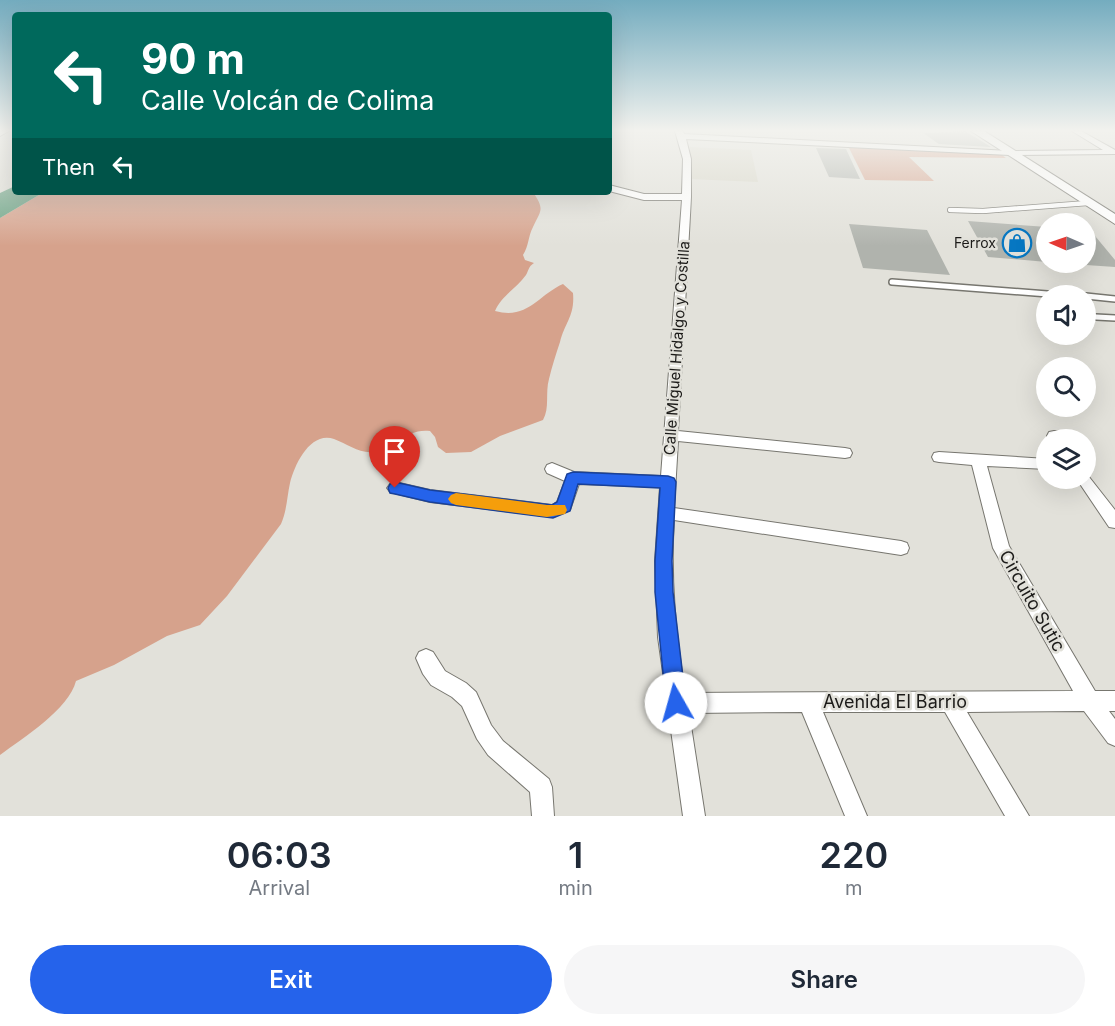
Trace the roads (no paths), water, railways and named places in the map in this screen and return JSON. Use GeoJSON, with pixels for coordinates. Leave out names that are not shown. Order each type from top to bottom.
{"type":"FeatureCollection","features":[{"type":"Feature","properties":{"kind":"main road"},"geometry":{"type":"LineString","coordinates":[[1040,169],[1115,220]]}},
{"type":"Feature","properties":{"kind":"main road"},"geometry":{"type":"LineString","coordinates":[[1045,169],[1115,210]]}},
{"type":"Feature","properties":{"kind":"street","name":"Calle Miguel Hidalgo y Costilla"},"geometry":{"type":"LineString","coordinates":[[688,169],[670,435],[668,513],[663,561],[664,592],[676,703],[694,816]]}},
{"type":"Feature","properties":{"kind":"street"},"geometry":{"type":"LineString","coordinates":[[612,189],[644,197],[687,197]]}},
{"type":"Feature","properties":{"kind":"street"},"geometry":{"type":"LineString","coordinates":[[670,435],[845,453]]}},
{"type":"Feature","properties":{"kind":"street"},"geometry":{"type":"LineString","coordinates":[[939,457],[1036,463]]}},
{"type":"Feature","properties":{"kind":"street","name":"Circuito Sutic"},"geometry":{"type":"LineString","coordinates":[[978,460],[1001,548],[1090,702],[1115,736]]}},
{"type":"Feature","properties":{"kind":"street"},"geometry":{"type":"LineString","coordinates":[[552,469],[573,478],[668,482]]}},
{"type":"Feature","properties":{"kind":"street"},"geometry":{"type":"LineString","coordinates":[[395,488],[430,496],[553,511],[564,506],[573,478]]}},
{"type":"Feature","properties":{"kind":"street"},"geometry":{"type":"LineString","coordinates":[[1091,489],[1115,522]]}},
{"type":"Feature","properties":{"kind":"street"},"geometry":{"type":"LineString","coordinates":[[668,513],[901,548]]}},
{"type":"Feature","properties":{"kind":"street"},"geometry":{"type":"LineString","coordinates":[[426,658],[437,679],[465,695],[478,714],[483,731],[496,748],[542,787],[543,816]]}},
{"type":"Feature","properties":{"kind":"street","name":"Avenida El Barrio"},"geometry":{"type":"LineString","coordinates":[[676,703],[1115,701]]}},
{"type":"Feature","properties":{"kind":"street"},"geometry":{"type":"LineString","coordinates":[[808,702],[856,816]]}},
{"type":"Feature","properties":{"kind":"street"},"geometry":{"type":"LineString","coordinates":[[950,702],[1018,816]]}},
{"type":"Feature","properties":{"kind":"lane"},"geometry":{"type":"LineString","coordinates":[[950,210],[983,211],[1088,203]]}},
{"type":"Feature","properties":{"kind":"lane"},"geometry":{"type":"LineString","coordinates":[[892,282],[1036,293]]}},
{"type":"Feature","properties":{"kind":"lane"},"geometry":{"type":"LineString","coordinates":[[1096,297],[1115,299]]}},
{"type":"Feature","properties":{"kind":"lane"},"geometry":{"type":"LineString","coordinates":[[1096,317],[1115,318]]}},
{"type":"Feature","properties":{"kind":"place","name":"Ferrox"},"geometry":{"type":"Point","coordinates":[1017,243]}}]}
